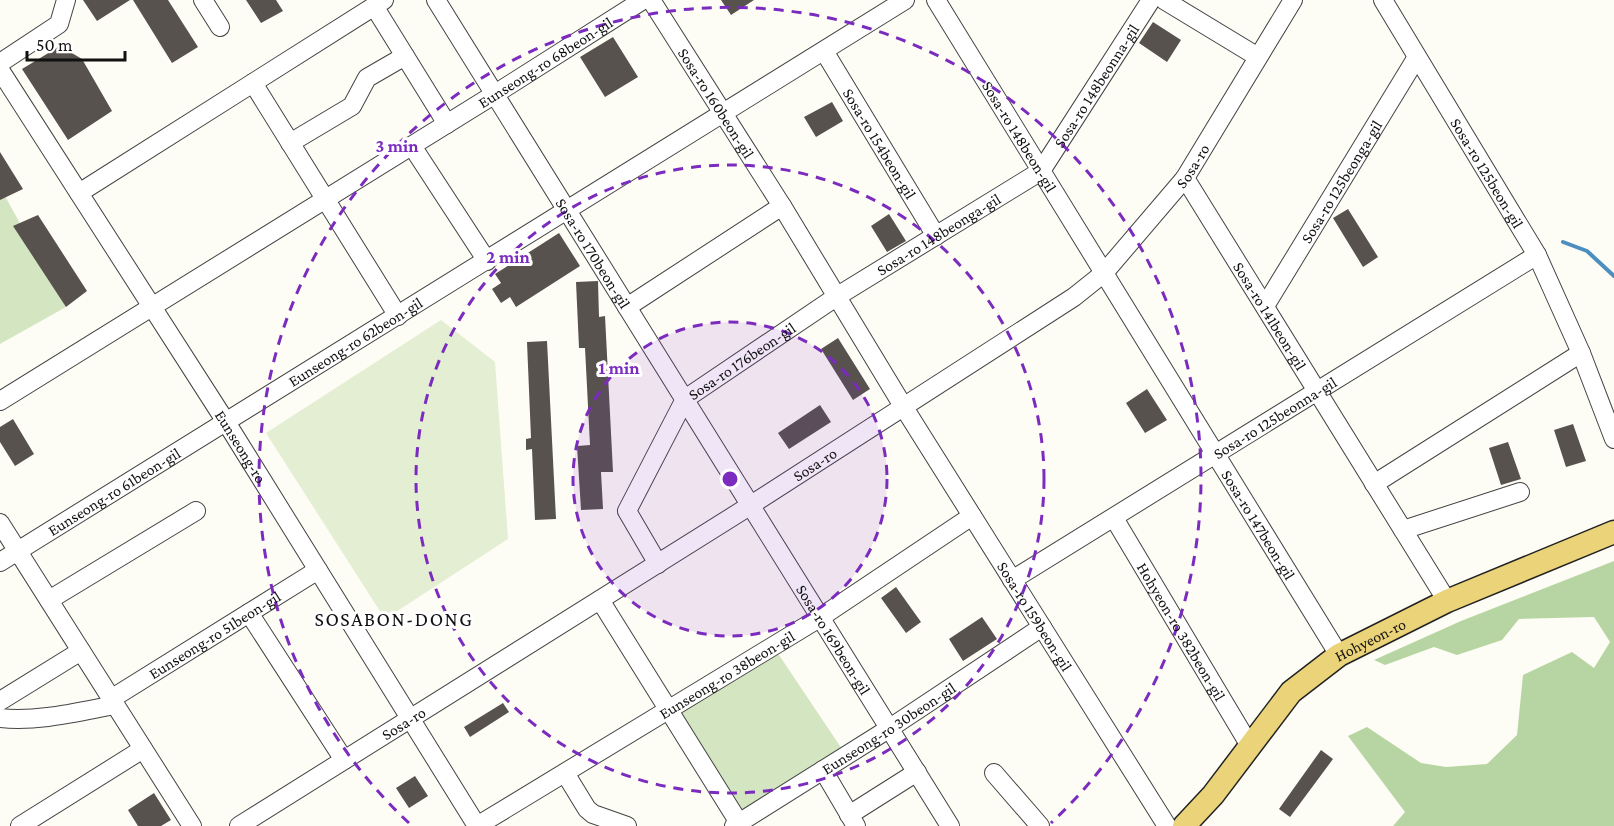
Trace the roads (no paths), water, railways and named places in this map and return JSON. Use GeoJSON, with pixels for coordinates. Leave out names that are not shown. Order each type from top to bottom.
{"type":"FeatureCollection","features":[{"type":"Feature","properties":{"kind":"main road","name":"Hohyeon-ro"},"geometry":{"type":"LineString","coordinates":[[1184,826],[1214,795],[1291,692],[1339,655],[1447,601],[1614,532]]}},
{"type":"Feature","properties":{"kind":"street"},"geometry":{"type":"LineString","coordinates":[[0,63],[59,24],[66,0]]}},
{"type":"Feature","properties":{"kind":"street"},"geometry":{"type":"LineString","coordinates":[[203,0],[220,27]]}},
{"type":"Feature","properties":{"kind":"street","name":"Sosa-ro 170beon-gil"},"geometry":{"type":"LineString","coordinates":[[436,0],[752,506]]}},
{"type":"Feature","properties":{"kind":"street","name":"Eunseong-ro 68beon-gil"},"geometry":{"type":"LineString","coordinates":[[0,401],[643,0]]}},
{"type":"Feature","properties":{"kind":"street","name":"Sosa-ro 160beon-gil"},"geometry":{"type":"LineString","coordinates":[[651,0],[782,206],[903,406]]}},
{"type":"Feature","properties":{"kind":"street","name":"Eunseong-ro 62beon-gil"},"geometry":{"type":"LineString","coordinates":[[226,422],[904,0]]}},
{"type":"Feature","properties":{"kind":"street","name":"Sosa-ro 148beon-gil"},"geometry":{"type":"LineString","coordinates":[[936,0],[1104,273]]}},
{"type":"Feature","properties":{"kind":"street","name":"Sosa-ro 148beonna-gil"},"geometry":{"type":"LineString","coordinates":[[1041,171],[1151,0]]}},
{"type":"Feature","properties":{"kind":"street"},"geometry":{"type":"LineString","coordinates":[[1164,0],[1258,57]]}},
{"type":"Feature","properties":{"kind":"street","name":"Sosa-ro"},"geometry":{"type":"LineString","coordinates":[[239,826],[752,506],[1074,297],[1104,273],[1185,178],[1293,0]]}},
{"type":"Feature","properties":{"kind":"street","name":"Sosa-ro 125beon-gil"},"geometry":{"type":"LineString","coordinates":[[1383,0],[1537,255],[1581,353],[1614,439]]}},
{"type":"Feature","properties":{"kind":"street"},"geometry":{"type":"LineString","coordinates":[[78,193],[379,3],[405,56],[447,124]]}},
{"type":"Feature","properties":{"kind":"street","name":"Sosa-ro 154beon-gil"},"geometry":{"type":"LineString","coordinates":[[824,51],[936,236]]}},
{"type":"Feature","properties":{"kind":"street"},"geometry":{"type":"LineString","coordinates":[[290,142],[352,105],[367,78],[405,56]]}},
{"type":"Feature","properties":{"kind":"street","name":"Sosa-ro 125beonga-gil"},"geometry":{"type":"LineString","coordinates":[[1265,306],[1417,57]]}},
{"type":"Feature","properties":{"kind":"street","name":"Eunseong-ro"},"geometry":{"type":"LineString","coordinates":[[0,70],[226,422],[477,826]]}},
{"type":"Feature","properties":{"kind":"street"},"geometry":{"type":"LineString","coordinates":[[253,83],[398,316]]}},
{"type":"Feature","properties":{"kind":"street"},"geometry":{"type":"LineString","coordinates":[[412,146],[487,261]]}},
{"type":"Feature","properties":{"kind":"street","name":"Sosa-ro 148beonga-gil"},"geometry":{"type":"LineString","coordinates":[[836,297],[1041,171]]}},
{"type":"Feature","properties":{"kind":"street","name":"Sosa-ro 141beon-gil"},"geometry":{"type":"LineString","coordinates":[[1185,178],[1447,601]]}},
{"type":"Feature","properties":{"kind":"street"},"geometry":{"type":"LineString","coordinates":[[627,307],[782,206]]}},
{"type":"Feature","properties":{"kind":"street","name":"Sosa-ro 125beonna-gil"},"geometry":{"type":"LineString","coordinates":[[1012,580],[1537,255]]}},
{"type":"Feature","properties":{"kind":"street","name":"Sosa-ro 147beon-gil"},"geometry":{"type":"LineString","coordinates":[[1104,273],[1339,655]]}},
{"type":"Feature","properties":{"kind":"street","name":"Sosa-ro 176beon-gil"},"geometry":{"type":"LineString","coordinates":[[658,564],[627,511],[685,399],[836,297]]}},
{"type":"Feature","properties":{"kind":"street"},"geometry":{"type":"LineString","coordinates":[[1374,484],[1581,353]]}},
{"type":"Feature","properties":{"kind":"street","name":"Sosa-ro 159beon-gil"},"geometry":{"type":"LineString","coordinates":[[903,406],[1167,826]]}},
{"type":"Feature","properties":{"kind":"street","name":"Eunseong-ro 61beon-gil"},"geometry":{"type":"LineString","coordinates":[[0,562],[226,422]]}},
{"type":"Feature","properties":{"kind":"street"},"geometry":{"type":"LineString","coordinates":[[1403,530],[1520,492]]}},
{"type":"Feature","properties":{"kind":"street","name":"Sosa-ro 169beon-gil"},"geometry":{"type":"LineString","coordinates":[[752,506],[950,826]]}},
{"type":"Feature","properties":{"kind":"street"},"geometry":{"type":"LineString","coordinates":[[49,600],[196,511]]}},
{"type":"Feature","properties":{"kind":"street","name":"Eunseong-ro 38beon-gil"},"geometry":{"type":"LineString","coordinates":[[477,826],[821,617],[972,516]]}},
{"type":"Feature","properties":{"kind":"street","name":"Hohyeon-ro 382beon-gil"},"geometry":{"type":"LineString","coordinates":[[1114,518],[1250,746]]}},
{"type":"Feature","properties":{"kind":"street"},"geometry":{"type":"LineString","coordinates":[[0,524],[192,826]]}},
{"type":"Feature","properties":{"kind":"street","name":"Eunseong-ro 51beon-gil"},"geometry":{"type":"LineString","coordinates":[[113,702],[318,570]]}},
{"type":"Feature","properties":{"kind":"street"},"geometry":{"type":"LineString","coordinates":[[600,600],[738,825]]}},
{"type":"Feature","properties":{"kind":"street"},"geometry":{"type":"LineString","coordinates":[[249,613],[344,760]]}},
{"type":"Feature","properties":{"kind":"street","name":"Eunseong-ro 30beon-gil"},"geometry":{"type":"LineString","coordinates":[[738,825],[1042,627]]}},
{"type":"Feature","properties":{"kind":"street"},"geometry":{"type":"LineString","coordinates":[[0,701],[81,651]]}},
{"type":"Feature","properties":{"kind":"street"},"geometry":{"type":"LineString","coordinates":[[8,719],[64,715],[113,702]]}},
{"type":"Feature","properties":{"kind":"street"},"geometry":{"type":"LineString","coordinates":[[20,826],[143,749]]}},
{"type":"Feature","properties":{"kind":"street"},"geometry":{"type":"LineString","coordinates":[[823,770],[852,820],[917,772]]}},
{"type":"Feature","properties":{"kind":"street"},"geometry":{"type":"LineString","coordinates":[[565,773],[592,814],[627,826]]}},
{"type":"Feature","properties":{"kind":"street"},"geometry":{"type":"LineString","coordinates":[[993,773],[1040,826]]}},
{"type":"Feature","properties":{"kind":"waterway"},"geometry":{"type":"LineString","coordinates":[[1563,242],[1587,251],[1614,276]]}},
{"type":"Feature","properties":{"kind":"district","name":"SOSABON-DONG"},"geometry":{"type":"Point","coordinates":[394,619]}}]}
